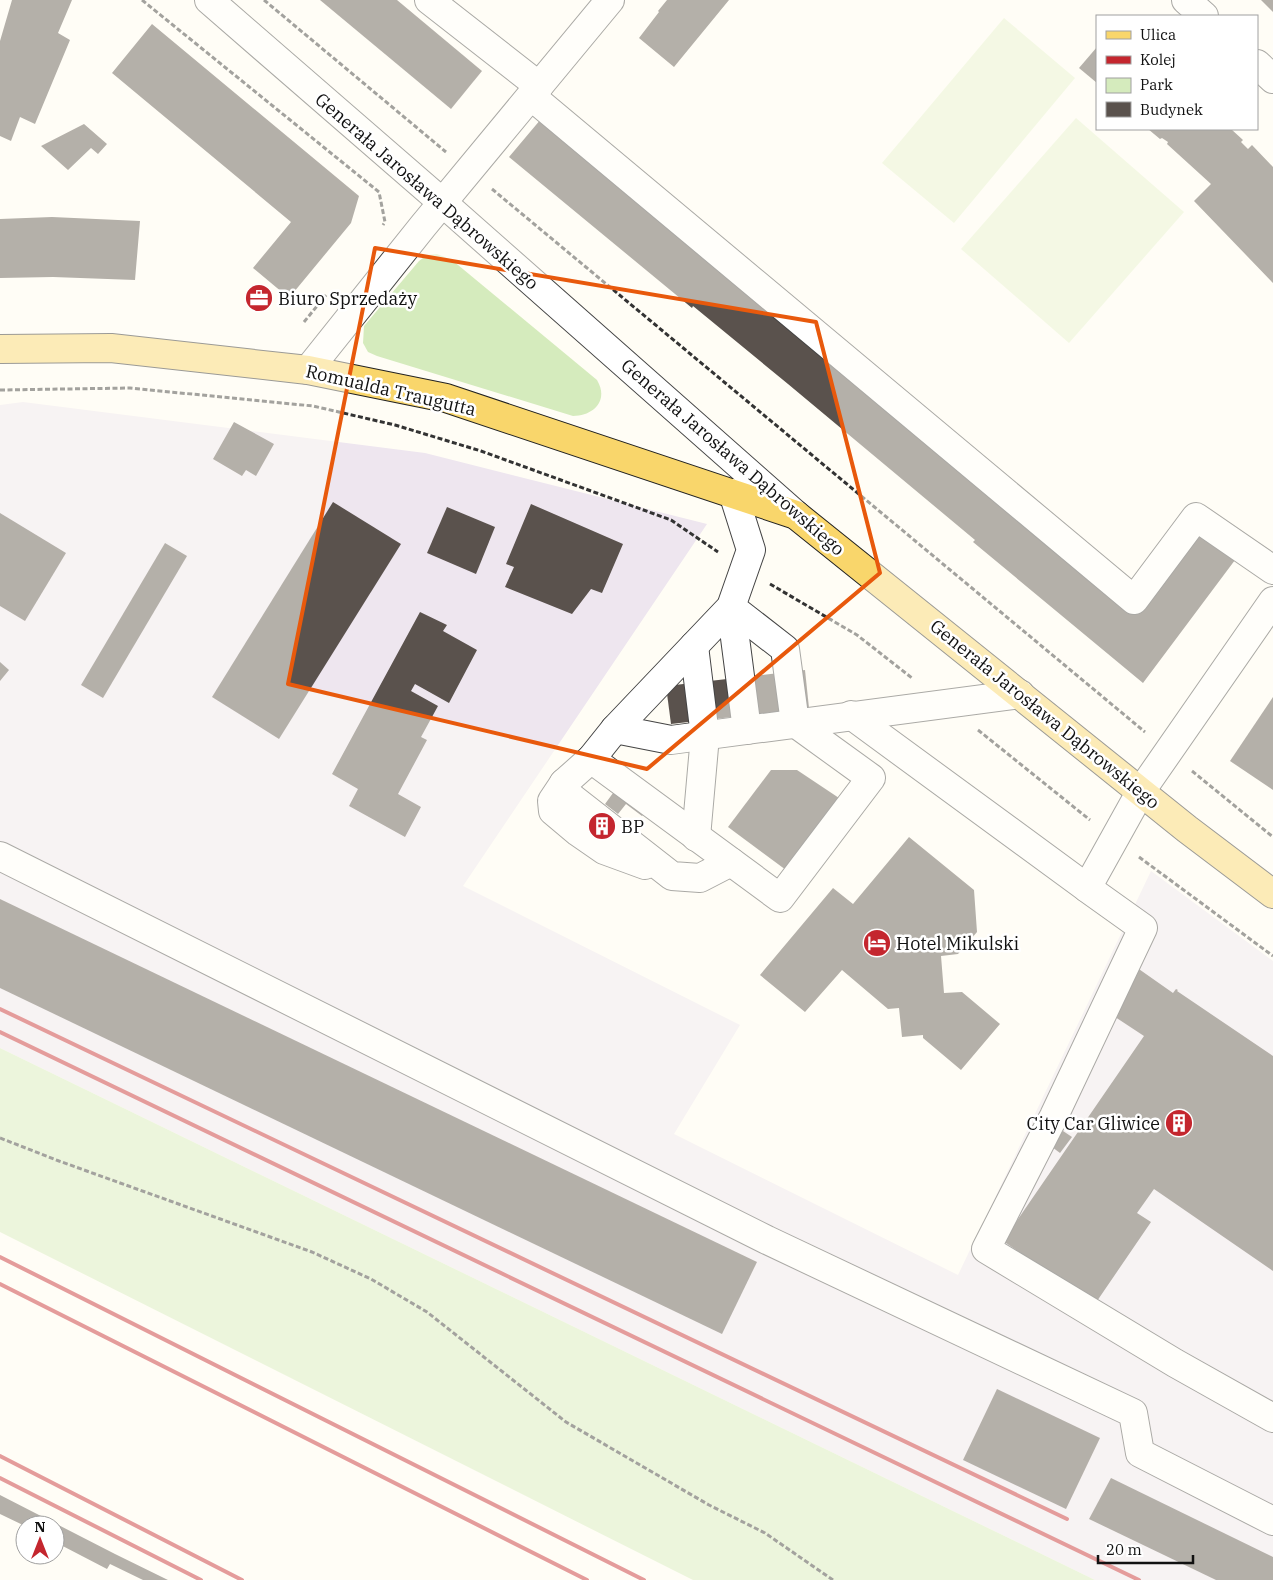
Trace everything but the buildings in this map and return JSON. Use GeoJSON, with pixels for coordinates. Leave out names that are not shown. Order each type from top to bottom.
{"type":"FeatureCollection","features":[{"type":"Feature","properties":{"kind":"main road","name":"Romualda Traugutta"},"geometry":{"type":"LineString","coordinates":[[0,348],[111,348],[308,370],[446,398],[796,515]]}},
{"type":"Feature","properties":{"kind":"main road","name":"Generała Jarosława Dąbrowskiego"},"geometry":{"type":"LineString","coordinates":[[796,515],[1187,829],[1273,894]]}},
{"type":"Feature","properties":{"kind":"street","name":"Generała Jarosława Dąbrowskiego"},"geometry":{"type":"LineString","coordinates":[[209,0],[443,203],[796,515]]}},
{"type":"Feature","properties":{"kind":"street"},"geometry":{"type":"LineString","coordinates":[[429,0],[1134,600],[1196,517],[1273,570]]}},
{"type":"Feature","properties":{"kind":"street"},"geometry":{"type":"LineString","coordinates":[[308,370],[610,0]]}},
{"type":"Feature","properties":{"kind":"street"},"geometry":{"type":"LineString","coordinates":[[1186,0],[1203,15]]}},
{"type":"Feature","properties":{"kind":"street"},"geometry":{"type":"LineString","coordinates":[[1258,65],[1273,79]]}},
{"type":"Feature","properties":{"kind":"street"},"geometry":{"type":"LineString","coordinates":[[733,493],[751,550],[732,607],[747,730]]}},
{"type":"Feature","properties":{"kind":"street"},"geometry":{"type":"LineString","coordinates":[[1087,888],[1141,791],[1160,744],[1273,601]]}},
{"type":"Feature","properties":{"kind":"street"},"geometry":{"type":"LineString","coordinates":[[731,862],[700,878],[672,876],[567,794],[564,783],[591,759],[615,729],[732,607]]}},
{"type":"Feature","properties":{"kind":"street"},"geometry":{"type":"LineString","coordinates":[[591,759],[780,898],[871,778],[795,724],[785,649],[732,607]]}},
{"type":"Feature","properties":{"kind":"street"},"geometry":{"type":"LineString","coordinates":[[694,646],[705,736],[696,837]]}},
{"type":"Feature","properties":{"kind":"street"},"geometry":{"type":"LineString","coordinates":[[615,729],[671,740],[1020,694]]}},
{"type":"Feature","properties":{"kind":"street"},"geometry":{"type":"LineString","coordinates":[[851,716],[1143,928],[1054,1116],[986,1249],[1175,1363],[1273,1418]]}},
{"type":"Feature","properties":{"kind":"street"},"geometry":{"type":"LineString","coordinates":[[0,856],[767,1240],[1133,1413],[1140,1453],[1273,1521]]}},
{"type":"Feature","properties":{"kind":"path"},"geometry":{"type":"LineString","coordinates":[[142,0],[379,192],[385,222],[379,230]]}},
{"type":"Feature","properties":{"kind":"path"},"geometry":{"type":"LineString","coordinates":[[264,0],[447,152]]}},
{"type":"Feature","properties":{"kind":"path"},"geometry":{"type":"LineString","coordinates":[[490,187],[1273,838]]}},
{"type":"Feature","properties":{"kind":"path"},"geometry":{"type":"LineString","coordinates":[[304,322],[329,291]]}},
{"type":"Feature","properties":{"kind":"path"},"geometry":{"type":"LineString","coordinates":[[0,390],[130,388],[313,406],[386,423],[482,452],[671,520],[744,571],[793,596],[857,635],[1114,838],[1273,956]]}},
{"type":"Feature","properties":{"kind":"path"},"geometry":{"type":"LineString","coordinates":[[0,1138],[312,1252],[371,1278],[428,1312],[566,1422],[709,1506],[765,1533],[833,1580]]}},
{"type":"Feature","properties":{"kind":"highlighted area"},"geometry":{"type":"Polygon","coordinates":[[[375,248],[816,322],[880,573],[647,769],[288,684],[375,248]]]}},
{"type":"Feature","properties":{"kind":"shaded area"},"geometry":{"type":"Polygon","coordinates":[[[23,402],[425,453],[707,524],[463,886],[740,1025],[674,1134],[958,1275],[1151,871],[1273,961],[1273,1580],[1095,1580],[0,1048],[0,405],[23,402]]]}},
{"type":"Feature","properties":{"kind":"green space"},"geometry":{"type":"Polygon","coordinates":[[[1004,18],[1075,78],[954,223],[882,163],[1004,18]]]}},
{"type":"Feature","properties":{"kind":"green space"},"geometry":{"type":"Polygon","coordinates":[[[1076,118],[1184,212],[1069,343],[961,249],[1076,118]]]}},
{"type":"Feature","properties":{"kind":"green space"},"geometry":{"type":"Polygon","coordinates":[[[437,254],[452,260],[597,380],[601,394],[597,406],[587,413],[573,416],[368,352],[363,343],[364,326],[419,261],[427,255],[437,254]]]}},
{"type":"Feature","properties":{"kind":"green space"},"geometry":{"type":"Polygon","coordinates":[[[0,1048],[1095,1580],[693,1580],[0,1232],[0,1048]]]}},
{"type":"Feature","properties":{"kind":"railway"},"geometry":{"type":"LineString","coordinates":[[0,1009],[1067,1519]]}},
{"type":"Feature","properties":{"kind":"railway"},"geometry":{"type":"LineString","coordinates":[[0,1032],[1139,1580]]}},
{"type":"Feature","properties":{"kind":"railway"},"geometry":{"type":"LineString","coordinates":[[0,1257],[644,1580]]}},
{"type":"Feature","properties":{"kind":"railway"},"geometry":{"type":"LineString","coordinates":[[0,1284],[587,1580]]}},
{"type":"Feature","properties":{"kind":"railway"},"geometry":{"type":"LineString","coordinates":[[0,1456],[242,1580]]}},
{"type":"Feature","properties":{"kind":"railway"},"geometry":{"type":"LineString","coordinates":[[0,1478],[201,1580]]}},
{"type":"Feature","properties":{"kind":"place","name":"Biuro Sprzedaży"},"geometry":{"type":"Point","coordinates":[259,298]}},
{"type":"Feature","properties":{"kind":"place","name":"BP"},"geometry":{"type":"Point","coordinates":[602,826]}},
{"type":"Feature","properties":{"kind":"place","name":"Hotel Mikulski"},"geometry":{"type":"Point","coordinates":[877,943]}},
{"type":"Feature","properties":{"kind":"place","name":"City Car Gliwice"},"geometry":{"type":"Point","coordinates":[1179,1123]}}]}
